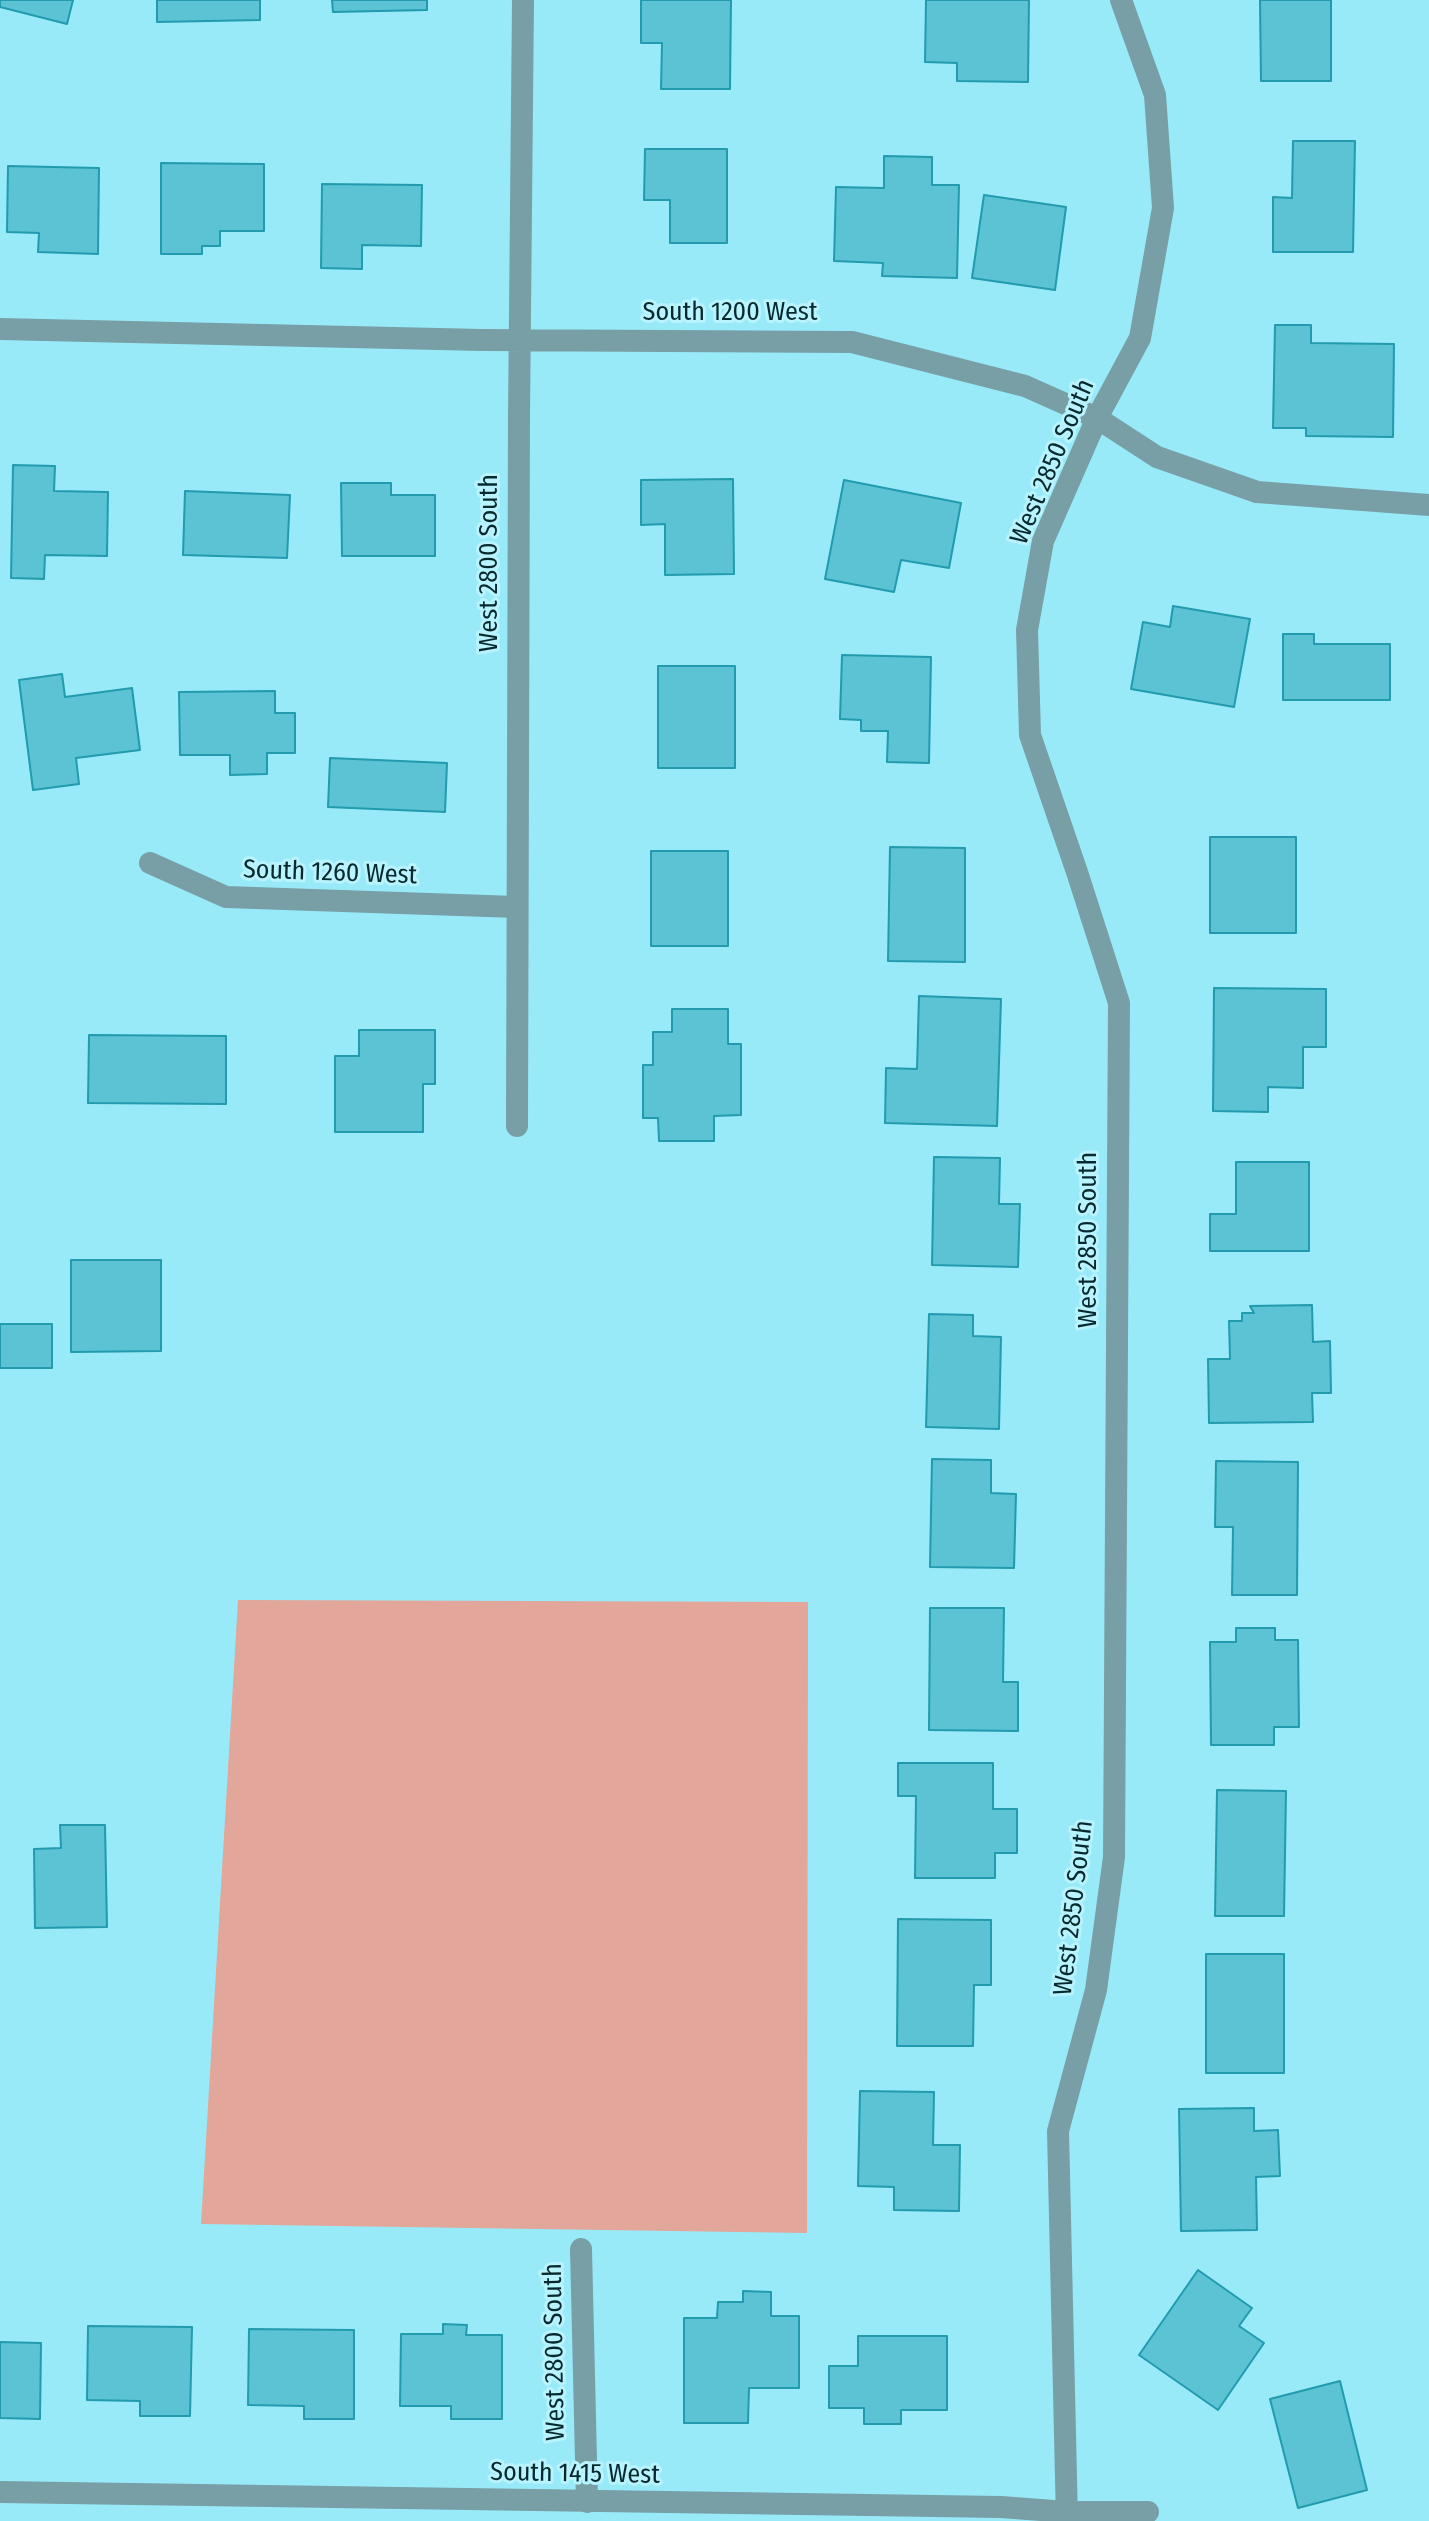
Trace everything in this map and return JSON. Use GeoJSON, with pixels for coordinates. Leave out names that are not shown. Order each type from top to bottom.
{"type":"FeatureCollection","features":[{"type":"Feature","properties":{"kind":"street","name":"West 2800 South"},"geometry":{"type":"LineString","coordinates":[[517,1126],[523,0]]}},
{"type":"Feature","properties":{"kind":"street","name":"West 2850 South"},"geometry":{"type":"LineString","coordinates":[[1067,2516],[1058,2131],[1096,1990],[1114,1857],[1119,1003],[1030,735],[1027,630],[1043,541],[1097,418],[1140,338],[1163,208],[1155,95],[1121,0]]}},
{"type":"Feature","properties":{"kind":"street","name":"South 1200 West"},"geometry":{"type":"LineString","coordinates":[[0,329],[519,340],[852,342],[1025,386],[1097,418],[1157,457],[1257,492],[1429,505]]}},
{"type":"Feature","properties":{"kind":"street","name":"South 1260 West"},"geometry":{"type":"LineString","coordinates":[[150,863],[226,897],[516,907]]}},
{"type":"Feature","properties":{"kind":"street","name":"West 2800 South"},"geometry":{"type":"LineString","coordinates":[[581,2249],[587,2502]]}},
{"type":"Feature","properties":{"kind":"street","name":"South 1415 West"},"geometry":{"type":"LineString","coordinates":[[0,2492],[1001,2507],[1067,2516],[1148,2512]]}},
{"type":"Feature","properties":{"kind":"shaded area"},"geometry":{"type":"Polygon","coordinates":[[[238,1600],[808,1602],[807,2233],[201,2224],[238,1600]]]}},
{"type":"Feature","properties":{"kind":"building"},"geometry":{"type":"Polygon","coordinates":[[[0,0],[73,0],[67,24],[0,7],[0,0]]]}},
{"type":"Feature","properties":{"kind":"building"},"geometry":{"type":"Polygon","coordinates":[[[157,0],[260,0],[260,20],[157,22],[157,0]]]}},
{"type":"Feature","properties":{"kind":"building"},"geometry":{"type":"Polygon","coordinates":[[[332,0],[427,0],[427,10],[333,12],[332,0]]]}},
{"type":"Feature","properties":{"kind":"building"},"geometry":{"type":"Polygon","coordinates":[[[641,0],[731,0],[730,89],[661,89],[662,43],[641,43],[641,0]]]}},
{"type":"Feature","properties":{"kind":"building"},"geometry":{"type":"Polygon","coordinates":[[[926,0],[1029,0],[1028,82],[957,81],[957,63],[925,62],[926,0]]]}},
{"type":"Feature","properties":{"kind":"building"},"geometry":{"type":"Polygon","coordinates":[[[1260,0],[1331,0],[1331,81],[1261,81],[1260,0]]]}},
{"type":"Feature","properties":{"kind":"building"},"geometry":{"type":"Polygon","coordinates":[[[1293,141],[1355,141],[1353,252],[1273,252],[1273,197],[1292,198],[1293,141]]]}},
{"type":"Feature","properties":{"kind":"building"},"geometry":{"type":"Polygon","coordinates":[[[645,149],[727,149],[727,243],[670,243],[670,200],[644,200],[645,149]]]}},
{"type":"Feature","properties":{"kind":"building"},"geometry":{"type":"Polygon","coordinates":[[[884,156],[932,157],[932,185],[959,185],[957,278],[882,276],[883,263],[834,261],[836,187],[884,188],[884,156]]]}},
{"type":"Feature","properties":{"kind":"building"},"geometry":{"type":"Polygon","coordinates":[[[161,163],[264,164],[264,231],[220,231],[220,246],[202,246],[202,254],[161,254],[161,163]]]}},
{"type":"Feature","properties":{"kind":"building"},"geometry":{"type":"Polygon","coordinates":[[[8,166],[99,168],[98,254],[38,252],[39,233],[7,232],[8,166]]]}},
{"type":"Feature","properties":{"kind":"building"},"geometry":{"type":"Polygon","coordinates":[[[322,184],[422,185],[421,246],[362,245],[362,269],[321,268],[322,184]]]}},
{"type":"Feature","properties":{"kind":"building"},"geometry":{"type":"Polygon","coordinates":[[[984,195],[1066,207],[1055,290],[972,278],[984,195]]]}},
{"type":"Feature","properties":{"kind":"building"},"geometry":{"type":"Polygon","coordinates":[[[1275,325],[1311,325],[1311,343],[1394,344],[1393,437],[1306,436],[1306,428],[1273,428],[1275,325]]]}},
{"type":"Feature","properties":{"kind":"building"},"geometry":{"type":"Polygon","coordinates":[[[13,465],[55,466],[54,491],[108,492],[107,556],[45,555],[44,579],[11,578],[13,465]]]}},
{"type":"Feature","properties":{"kind":"building"},"geometry":{"type":"Polygon","coordinates":[[[733,479],[734,574],[665,575],[665,524],[641,525],[641,480],[733,479]]]}},
{"type":"Feature","properties":{"kind":"building"},"geometry":{"type":"Polygon","coordinates":[[[844,480],[961,503],[949,568],[901,560],[894,592],[825,579],[844,480]]]}},
{"type":"Feature","properties":{"kind":"building"},"geometry":{"type":"Polygon","coordinates":[[[341,483],[391,483],[391,495],[435,495],[435,556],[342,556],[341,483]]]}},
{"type":"Feature","properties":{"kind":"building"},"geometry":{"type":"Polygon","coordinates":[[[185,491],[290,495],[287,558],[183,555],[185,491]]]}},
{"type":"Feature","properties":{"kind":"building"},"geometry":{"type":"Polygon","coordinates":[[[1173,606],[1250,619],[1234,707],[1131,689],[1143,622],[1170,627],[1173,606]]]}},
{"type":"Feature","properties":{"kind":"building"},"geometry":{"type":"Polygon","coordinates":[[[1283,634],[1314,634],[1314,644],[1390,644],[1390,700],[1283,700],[1283,634]]]}},
{"type":"Feature","properties":{"kind":"building"},"geometry":{"type":"Polygon","coordinates":[[[842,655],[931,657],[929,763],[887,762],[888,731],[861,731],[861,720],[840,719],[842,655]]]}},
{"type":"Feature","properties":{"kind":"building"},"geometry":{"type":"Polygon","coordinates":[[[658,666],[735,666],[735,768],[658,768],[658,666]]]}},
{"type":"Feature","properties":{"kind":"building"},"geometry":{"type":"Polygon","coordinates":[[[62,674],[65,697],[132,688],[140,750],[76,758],[79,784],[33,790],[19,680],[62,674]]]}},
{"type":"Feature","properties":{"kind":"building"},"geometry":{"type":"Polygon","coordinates":[[[275,691],[275,713],[295,713],[295,753],[267,753],[267,774],[230,775],[230,755],[180,755],[179,692],[275,691]]]}},
{"type":"Feature","properties":{"kind":"building"},"geometry":{"type":"Polygon","coordinates":[[[330,758],[447,763],[445,812],[328,807],[330,758]]]}},
{"type":"Feature","properties":{"kind":"building"},"geometry":{"type":"Polygon","coordinates":[[[1210,837],[1296,837],[1296,933],[1210,933],[1210,837]]]}},
{"type":"Feature","properties":{"kind":"building"},"geometry":{"type":"Polygon","coordinates":[[[890,847],[965,848],[965,962],[888,961],[890,847]]]}},
{"type":"Feature","properties":{"kind":"building"},"geometry":{"type":"Polygon","coordinates":[[[651,851],[728,851],[728,946],[651,946],[651,851]]]}},
{"type":"Feature","properties":{"kind":"building"},"geometry":{"type":"Polygon","coordinates":[[[1214,988],[1326,989],[1326,1047],[1303,1047],[1303,1088],[1268,1087],[1268,1112],[1213,1111],[1214,988]]]}},
{"type":"Feature","properties":{"kind":"building"},"geometry":{"type":"Polygon","coordinates":[[[919,996],[1001,999],[997,1126],[885,1123],[886,1068],[917,1069],[919,996]]]}},
{"type":"Feature","properties":{"kind":"building"},"geometry":{"type":"Polygon","coordinates":[[[672,1009],[728,1009],[728,1044],[741,1044],[741,1115],[714,1116],[714,1141],[659,1141],[658,1118],[643,1118],[643,1065],[653,1065],[653,1032],[672,1032],[672,1009]]]}},
{"type":"Feature","properties":{"kind":"building"},"geometry":{"type":"Polygon","coordinates":[[[359,1030],[435,1030],[435,1084],[423,1084],[423,1132],[335,1132],[335,1056],[359,1056],[359,1030]]]}},
{"type":"Feature","properties":{"kind":"building"},"geometry":{"type":"Polygon","coordinates":[[[89,1035],[226,1036],[226,1104],[88,1103],[89,1035]]]}},
{"type":"Feature","properties":{"kind":"building"},"geometry":{"type":"Polygon","coordinates":[[[934,1157],[1000,1158],[999,1204],[1020,1204],[1018,1267],[932,1265],[934,1157]]]}},
{"type":"Feature","properties":{"kind":"building"},"geometry":{"type":"Polygon","coordinates":[[[1236,1162],[1309,1162],[1309,1251],[1210,1251],[1210,1214],[1236,1214],[1236,1162]]]}},
{"type":"Feature","properties":{"kind":"building"},"geometry":{"type":"Polygon","coordinates":[[[71,1260],[161,1260],[161,1351],[71,1352],[71,1260]]]}},
{"type":"Feature","properties":{"kind":"building"},"geometry":{"type":"Polygon","coordinates":[[[1312,1305],[1313,1342],[1330,1341],[1331,1393],[1312,1393],[1313,1422],[1209,1423],[1208,1359],[1230,1359],[1229,1321],[1242,1321],[1242,1313],[1254,1313],[1250,1306],[1312,1305]]]}},
{"type":"Feature","properties":{"kind":"building"},"geometry":{"type":"Polygon","coordinates":[[[929,1314],[973,1315],[973,1336],[1001,1337],[999,1429],[926,1427],[929,1314]]]}},
{"type":"Feature","properties":{"kind":"building"},"geometry":{"type":"Polygon","coordinates":[[[0,1324],[52,1324],[52,1368],[0,1368],[0,1324]]]}},
{"type":"Feature","properties":{"kind":"building"},"geometry":{"type":"Polygon","coordinates":[[[932,1459],[991,1460],[991,1493],[1016,1494],[1014,1568],[930,1567],[932,1459]]]}},
{"type":"Feature","properties":{"kind":"building"},"geometry":{"type":"Polygon","coordinates":[[[1216,1461],[1298,1462],[1297,1595],[1232,1595],[1233,1527],[1215,1527],[1216,1461]]]}},
{"type":"Feature","properties":{"kind":"building"},"geometry":{"type":"Polygon","coordinates":[[[930,1608],[1004,1608],[1003,1682],[1018,1682],[1018,1731],[929,1730],[930,1608]]]}},
{"type":"Feature","properties":{"kind":"building"},"geometry":{"type":"Polygon","coordinates":[[[1236,1628],[1275,1628],[1275,1640],[1298,1640],[1299,1727],[1274,1727],[1274,1745],[1211,1745],[1210,1642],[1236,1642],[1236,1628]]]}},
{"type":"Feature","properties":{"kind":"building"},"geometry":{"type":"Polygon","coordinates":[[[898,1763],[993,1763],[993,1809],[1017,1809],[1017,1853],[995,1853],[995,1878],[915,1878],[916,1796],[898,1796],[898,1763]]]}},
{"type":"Feature","properties":{"kind":"building"},"geometry":{"type":"Polygon","coordinates":[[[1217,1790],[1286,1791],[1284,1916],[1215,1916],[1217,1790]]]}},
{"type":"Feature","properties":{"kind":"building"},"geometry":{"type":"Polygon","coordinates":[[[60,1825],[105,1825],[107,1927],[35,1928],[34,1849],[61,1848],[60,1825]]]}},
{"type":"Feature","properties":{"kind":"building"},"geometry":{"type":"Polygon","coordinates":[[[898,1919],[991,1920],[991,1985],[974,1985],[973,2046],[897,2046],[898,1919]]]}},
{"type":"Feature","properties":{"kind":"building"},"geometry":{"type":"Polygon","coordinates":[[[1206,1954],[1284,1954],[1284,2073],[1206,2073],[1206,1954]]]}},
{"type":"Feature","properties":{"kind":"building"},"geometry":{"type":"Polygon","coordinates":[[[860,2091],[934,2092],[933,2145],[960,2145],[959,2211],[894,2210],[894,2187],[858,2186],[860,2091]]]}},
{"type":"Feature","properties":{"kind":"building"},"geometry":{"type":"Polygon","coordinates":[[[1254,2108],[1254,2131],[1278,2130],[1280,2176],[1256,2177],[1257,2230],[1181,2231],[1179,2109],[1254,2108]]]}},
{"type":"Feature","properties":{"kind":"building"},"geometry":{"type":"Polygon","coordinates":[[[1198,2270],[1252,2308],[1239,2326],[1264,2343],[1218,2410],[1139,2355],[1198,2270]]]}},
{"type":"Feature","properties":{"kind":"building"},"geometry":{"type":"Polygon","coordinates":[[[743,2291],[771,2292],[771,2316],[799,2316],[799,2388],[749,2388],[748,2423],[684,2423],[684,2318],[717,2318],[718,2302],[743,2302],[743,2291]]]}},
{"type":"Feature","properties":{"kind":"building"},"geometry":{"type":"Polygon","coordinates":[[[443,2324],[467,2325],[466,2335],[502,2335],[502,2419],[451,2419],[451,2406],[400,2406],[401,2334],[443,2334],[443,2324]]]}},
{"type":"Feature","properties":{"kind":"building"},"geometry":{"type":"Polygon","coordinates":[[[88,2326],[192,2327],[190,2416],[140,2416],[140,2401],[87,2400],[88,2326]]]}},
{"type":"Feature","properties":{"kind":"building"},"geometry":{"type":"Polygon","coordinates":[[[249,2329],[354,2330],[354,2419],[304,2419],[304,2406],[248,2405],[249,2329]]]}},
{"type":"Feature","properties":{"kind":"building"},"geometry":{"type":"Polygon","coordinates":[[[858,2336],[947,2336],[947,2410],[901,2410],[901,2424],[864,2424],[864,2408],[829,2408],[829,2366],[858,2366],[858,2336]]]}},
{"type":"Feature","properties":{"kind":"building"},"geometry":{"type":"Polygon","coordinates":[[[0,2342],[41,2343],[40,2419],[0,2418],[0,2342]]]}},
{"type":"Feature","properties":{"kind":"building"},"geometry":{"type":"Polygon","coordinates":[[[1340,2381],[1367,2490],[1298,2508],[1270,2399],[1340,2381]]]}}]}
